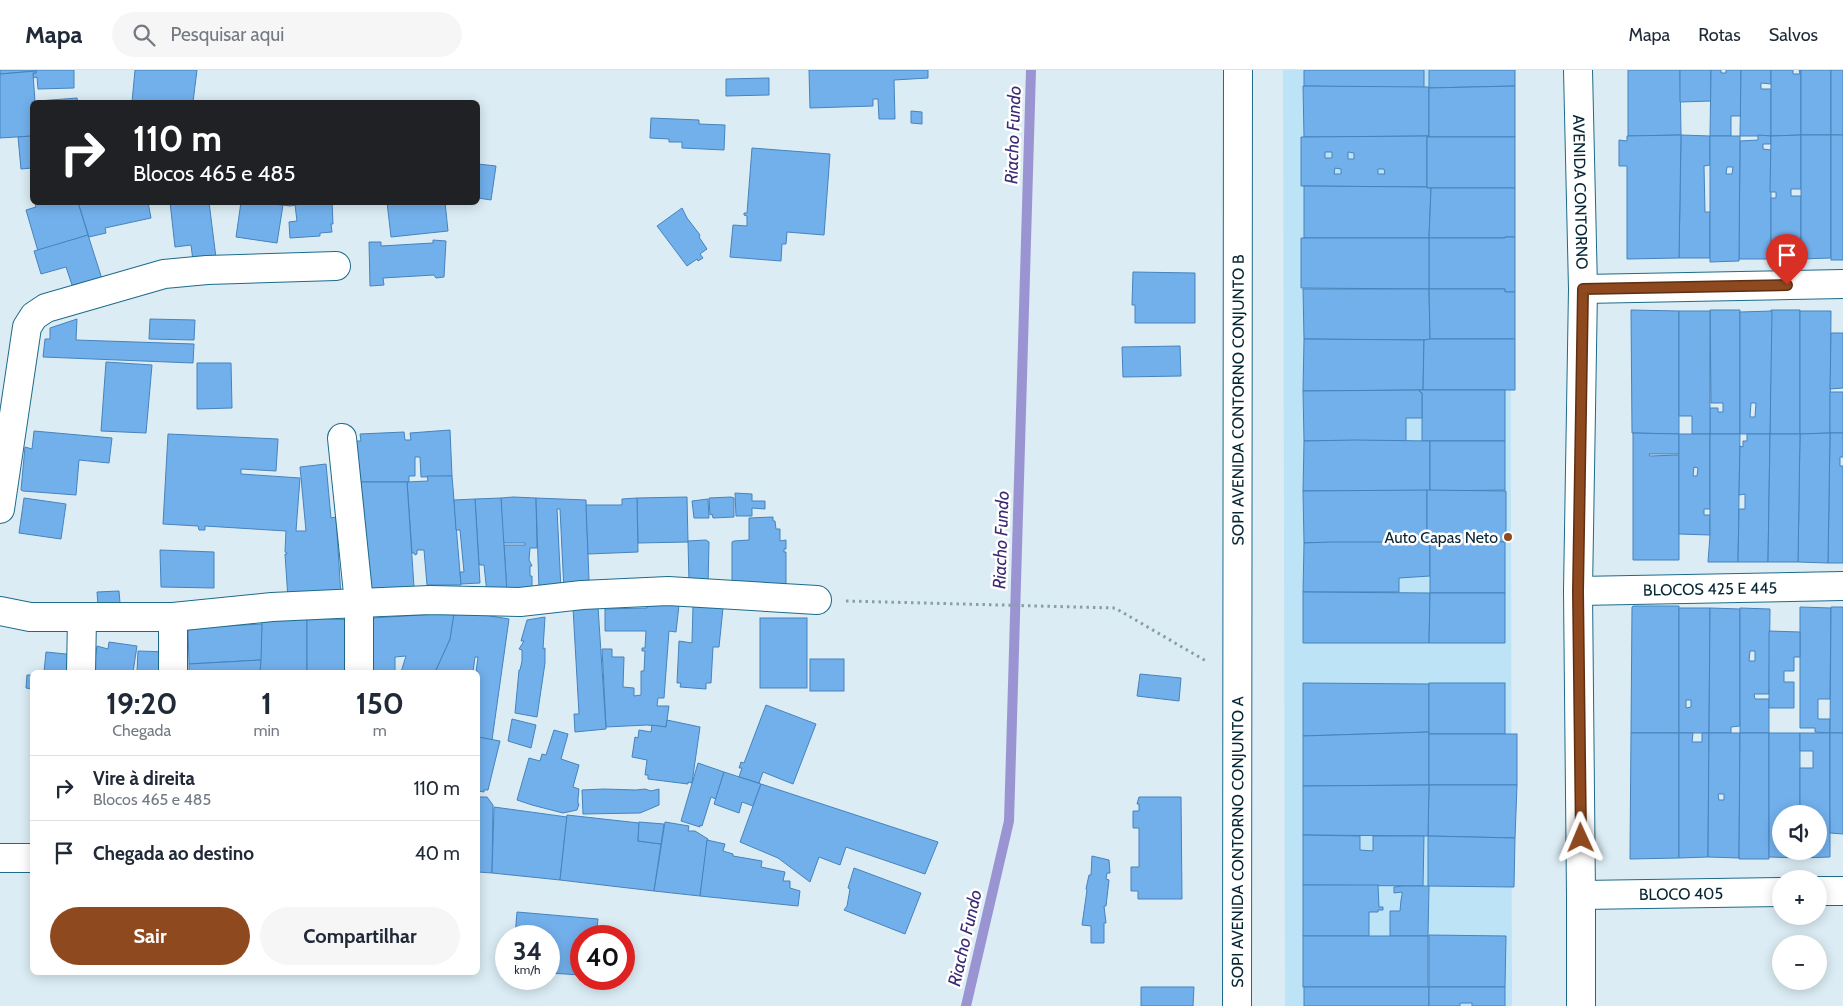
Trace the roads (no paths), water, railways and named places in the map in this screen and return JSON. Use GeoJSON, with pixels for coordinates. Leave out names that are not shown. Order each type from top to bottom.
{"type":"FeatureCollection","features":[{"type":"Feature","properties":{"kind":"street","name":"SOPI AVENIDA CONTORNO CONJUNTO B"},"geometry":{"type":"LineString","coordinates":[[1236,679],[1238,70]]}},
{"type":"Feature","properties":{"kind":"street","name":"AVENIDA CONTORNO"},"geometry":{"type":"LineString","coordinates":[[1578,70],[1583,289],[1578,591],[1582,895],[1580,1006]]}},
{"type":"Feature","properties":{"kind":"street"},"geometry":{"type":"LineString","coordinates":[[0,510],[27,327],[34,316],[46,308],[164,274],[208,270],[336,266]]}},
{"type":"Feature","properties":{"kind":"street"},"geometry":{"type":"LineString","coordinates":[[1583,289],[1843,284]]}},
{"type":"Feature","properties":{"kind":"street"},"geometry":{"type":"LineString","coordinates":[[342,438],[359,603],[359,670]]}},
{"type":"Feature","properties":{"kind":"street","name":"BLOCOS 425 E 445"},"geometry":{"type":"LineString","coordinates":[[1578,591],[1843,586]]}},
{"type":"Feature","properties":{"kind":"street"},"geometry":{"type":"LineString","coordinates":[[0,611],[30,617],[173,617],[272,607],[430,600],[520,602],[582,595],[668,590],[817,600]]}},
{"type":"Feature","properties":{"kind":"street"},"geometry":{"type":"LineString","coordinates":[[172,670],[173,617]]}},
{"type":"Feature","properties":{"kind":"street"},"geometry":{"type":"LineString","coordinates":[[81,670],[82,618]]}},
{"type":"Feature","properties":{"kind":"street","name":"SOPI AVENIDA CONTORNO CONJUNTO A"},"geometry":{"type":"LineString","coordinates":[[1236,679],[1237,1006]]}},
{"type":"Feature","properties":{"kind":"street"},"geometry":{"type":"LineString","coordinates":[[0,858],[30,858]]}},
{"type":"Feature","properties":{"kind":"street"},"geometry":{"type":"LineString","coordinates":[[1827,892],[1843,891]]}},
{"type":"Feature","properties":{"kind":"street","name":"BLOCO 405"},"geometry":{"type":"LineString","coordinates":[[1582,895],[1772,892]]}},
{"type":"Feature","properties":{"kind":"waterway","name":"Riacho Fundo"},"geometry":{"type":"LineString","coordinates":[[966,1006],[1009,821],[1031,70]]}},
{"type":"Feature","properties":{"kind":"place","name":"Auto Capas Neto"},"geometry":{"type":"Point","coordinates":[1508,537]}}]}
